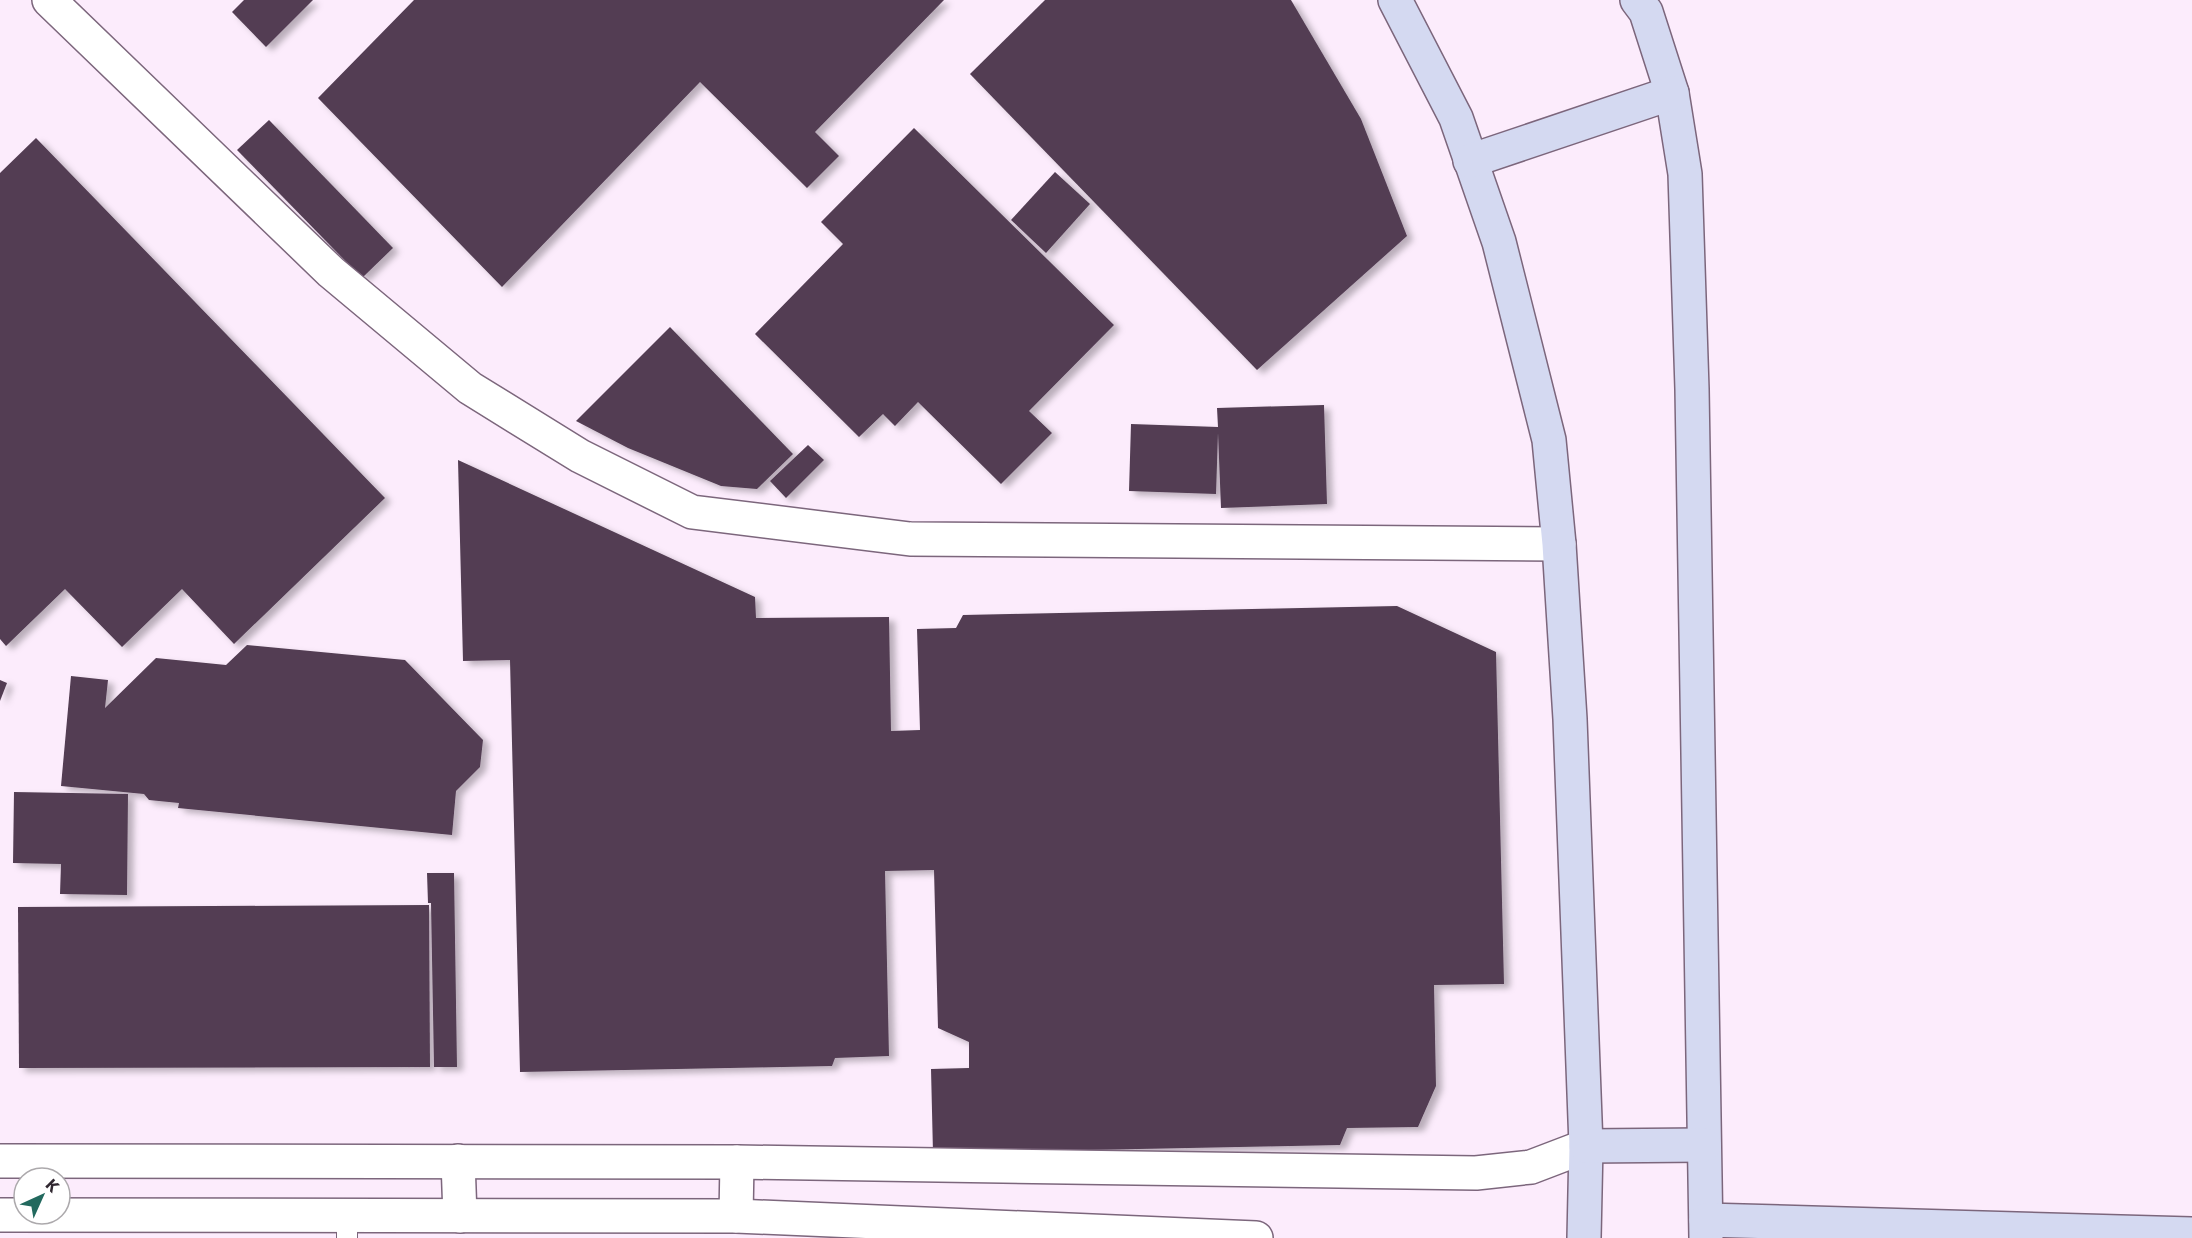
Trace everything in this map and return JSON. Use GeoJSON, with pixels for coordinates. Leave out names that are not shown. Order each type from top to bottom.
{"type":"FeatureCollection","features":[{"type":"Feature","properties":{"kind":"street"},"geometry":{"type":"LineString","coordinates":[[49,0],[331,272],[470,387],[580,456],[692,513],[910,539],[1559,544]]}},
{"type":"Feature","properties":{"kind":"street"},"geometry":{"type":"LineString","coordinates":[[1637,0],[1646,12],[1671,93],[1684,174],[1691,377],[1706,1229],[2192,1234]]}},
{"type":"Feature","properties":{"kind":"street"},"geometry":{"type":"LineString","coordinates":[[1408,5],[1456,118],[1499,242],[1549,440],[1559,544],[1570,718],[1586,1146],[1584,1238]]}},
{"type":"Feature","properties":{"kind":"street"},"geometry":{"type":"LineString","coordinates":[[1470,161],[1671,93]]}},
{"type":"Feature","properties":{"kind":"street"},"geometry":{"type":"LineString","coordinates":[[0,1161],[737,1162],[1476,1173],[1531,1167],[1586,1146],[1704,1145]]}},
{"type":"Feature","properties":{"kind":"street"},"geometry":{"type":"LineString","coordinates":[[458,1161],[460,1216]]}},
{"type":"Feature","properties":{"kind":"street"},"geometry":{"type":"LineString","coordinates":[[736,1216],[737,1162]]}},
{"type":"Feature","properties":{"kind":"street"},"geometry":{"type":"LineString","coordinates":[[0,1215],[347,1227],[460,1216],[736,1216],[1256,1238]]}},
{"type":"Feature","properties":{"kind":"building"},"geometry":{"type":"Polygon","coordinates":[[[244,0],[313,0],[266,47],[232,12],[244,0]]]}},
{"type":"Feature","properties":{"kind":"building"},"geometry":{"type":"Polygon","coordinates":[[[414,0],[944,0],[815,132],[839,156],[807,188],[700,82],[502,287],[318,98],[414,0]]]}},
{"type":"Feature","properties":{"kind":"building"},"geometry":{"type":"Polygon","coordinates":[[[1045,0],[1291,0],[1361,119],[1407,236],[1257,370],[970,74],[1045,0]]]}},
{"type":"Feature","properties":{"kind":"building"},"geometry":{"type":"Polygon","coordinates":[[[269,120],[393,248],[362,278],[237,150],[269,120]]]}},
{"type":"Feature","properties":{"kind":"building"},"geometry":{"type":"Polygon","coordinates":[[[914,128],[1114,325],[1029,411],[1052,433],[1001,484],[918,402],[895,426],[883,414],[859,437],[755,334],[843,244],[821,222],[914,128]]]}},
{"type":"Feature","properties":{"kind":"building"},"geometry":{"type":"Polygon","coordinates":[[[36,138],[385,498],[234,644],[182,589],[122,647],[65,589],[6,646],[0,639],[0,173],[36,138]]]}},
{"type":"Feature","properties":{"kind":"building"},"geometry":{"type":"Polygon","coordinates":[[[1055,172],[1090,204],[1046,253],[1011,220],[1055,172]]]}},
{"type":"Feature","properties":{"kind":"building"},"geometry":{"type":"Polygon","coordinates":[[[670,327],[793,454],[757,489],[721,486],[628,448],[576,421],[670,327]]]}},
{"type":"Feature","properties":{"kind":"building"},"geometry":{"type":"Polygon","coordinates":[[[1324,405],[1327,504],[1221,508],[1218,433],[1216,494],[1129,491],[1131,424],[1218,427],[1217,408],[1324,405]]]}},
{"type":"Feature","properties":{"kind":"building"},"geometry":{"type":"Polygon","coordinates":[[[808,445],[824,460],[786,498],[770,481],[808,445]]]}},
{"type":"Feature","properties":{"kind":"building"},"geometry":{"type":"Polygon","coordinates":[[[458,460],[755,597],[756,618],[889,617],[891,731],[920,730],[917,629],[956,628],[963,615],[1397,606],[1496,652],[1504,984],[1434,985],[1436,1086],[1418,1127],[1347,1128],[1340,1145],[933,1153],[931,1069],[969,1068],[969,1042],[938,1028],[934,870],[885,871],[889,1056],[835,1058],[832,1066],[520,1072],[510,660],[463,661],[458,460]]]}},
{"type":"Feature","properties":{"kind":"building"},"geometry":{"type":"Polygon","coordinates":[[[247,645],[405,660],[483,740],[480,767],[456,791],[452,835],[178,808],[179,803],[149,800],[144,794],[61,786],[71,676],[108,680],[105,708],[156,658],[226,665],[247,645]]]}},
{"type":"Feature","properties":{"kind":"building"},"geometry":{"type":"Polygon","coordinates":[[[0,680],[7,683],[0,701],[0,680]]]}},
{"type":"Feature","properties":{"kind":"building"},"geometry":{"type":"Polygon","coordinates":[[[14,792],[128,794],[127,895],[60,894],[61,864],[13,863],[14,792]]]}},
{"type":"Feature","properties":{"kind":"building"},"geometry":{"type":"Polygon","coordinates":[[[427,873],[454,873],[457,1067],[434,1067],[431,903],[428,903],[427,873]]]}},
{"type":"Feature","properties":{"kind":"building"},"geometry":{"type":"Polygon","coordinates":[[[429,905],[430,1067],[19,1068],[18,907],[429,905]]]}}]}
